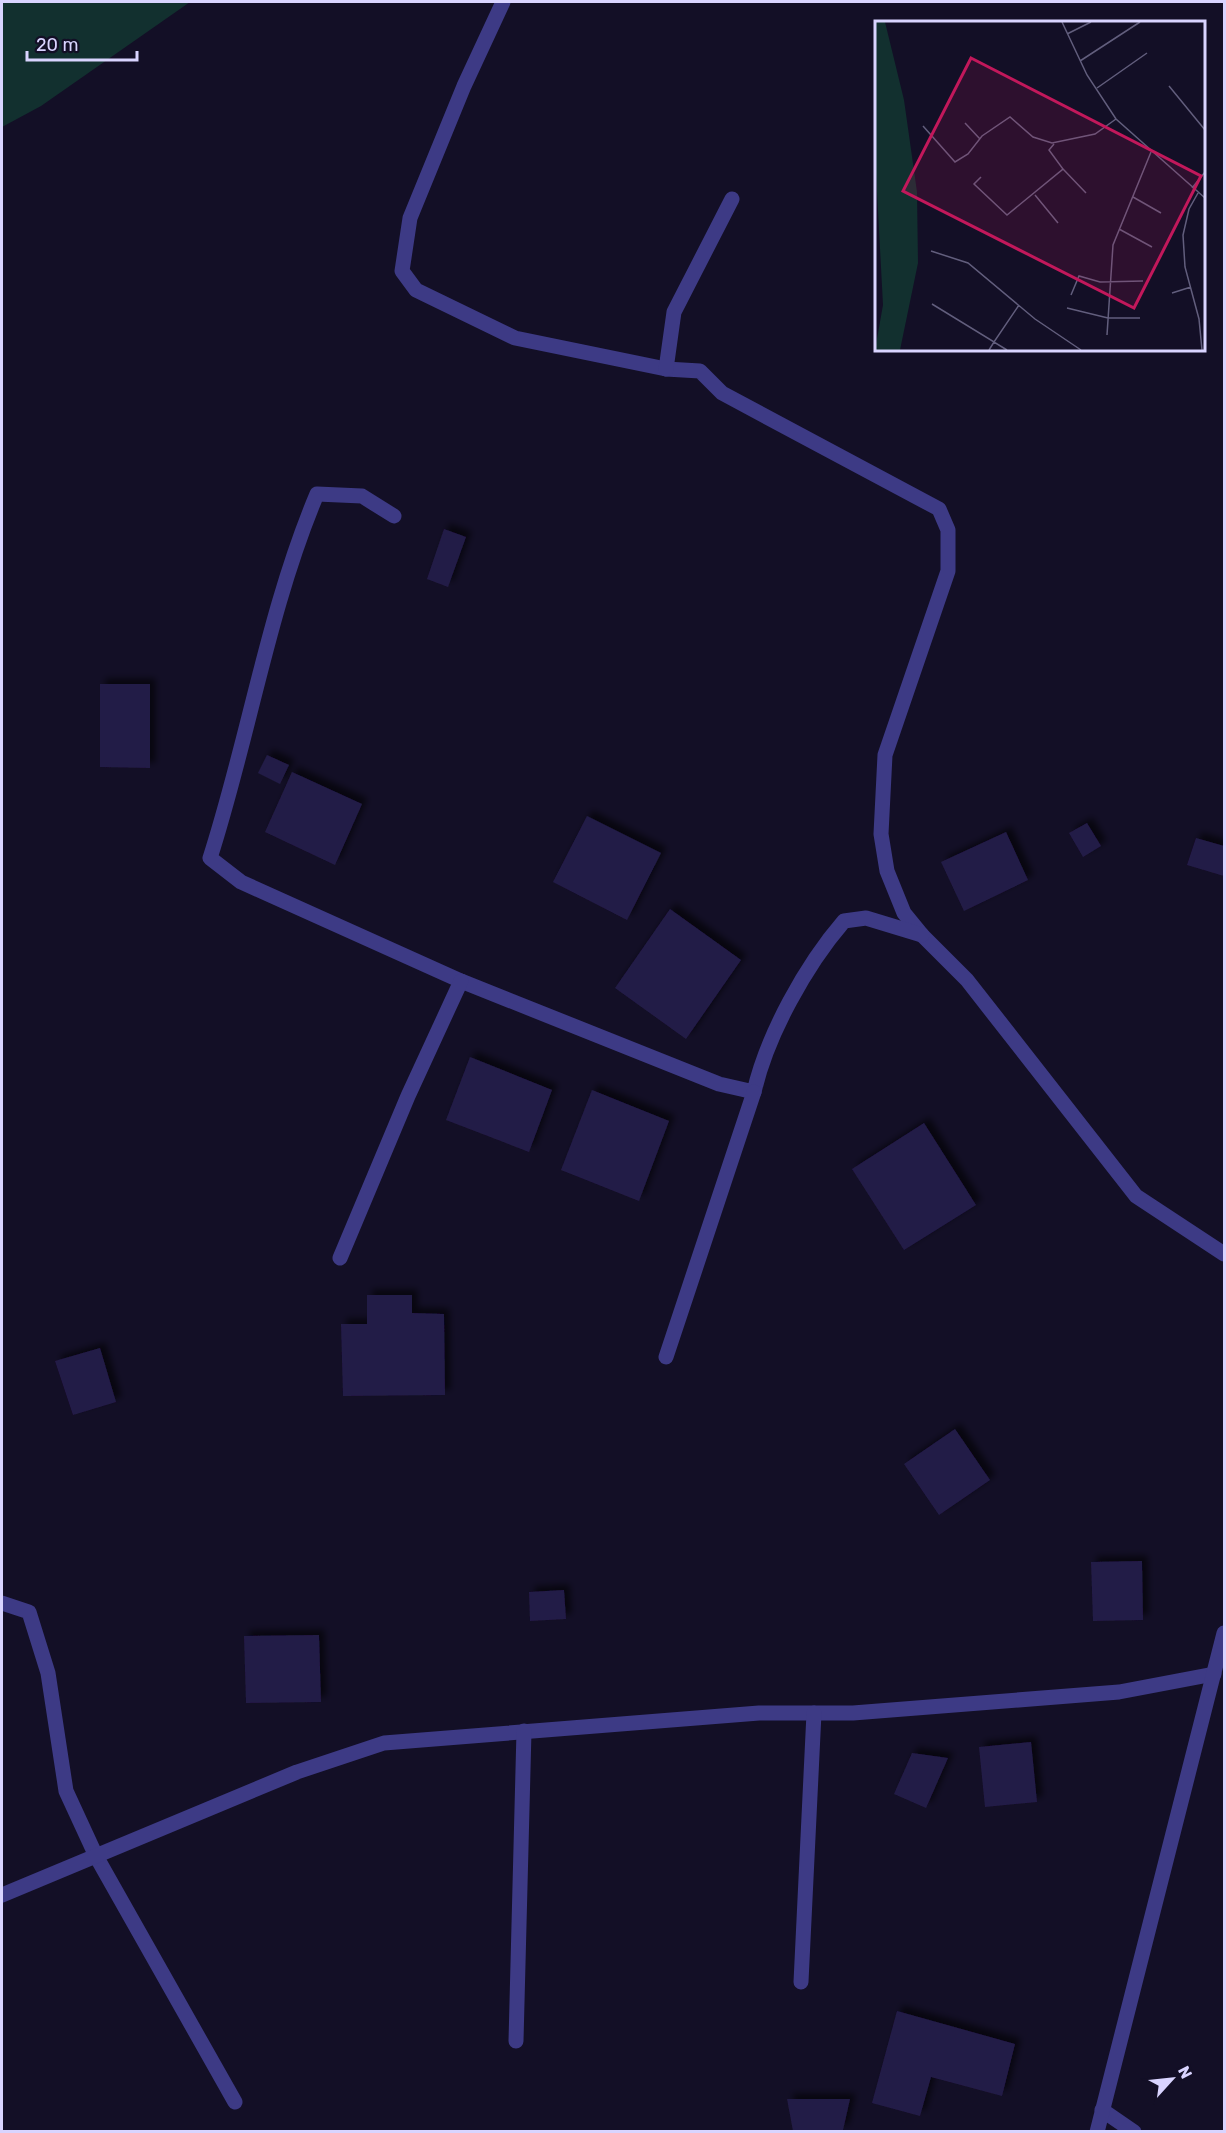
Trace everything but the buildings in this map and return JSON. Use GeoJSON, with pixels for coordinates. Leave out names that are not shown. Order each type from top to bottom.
{"type":"FeatureCollection","features":[{"type":"Feature","properties":{"kind":"street"},"geometry":{"type":"LineString","coordinates":[[503,2],[464,86],[410,218],[402,271],[416,290],[515,338],[666,369],[700,370],[722,393],[939,509],[948,530],[948,571],[885,756],[882,823],[886,872],[904,913],[967,981],[1136,1196],[1224,1254]]}},
{"type":"Feature","properties":{"kind":"street"},"geometry":{"type":"LineString","coordinates":[[666,369],[674,312],[732,199]]}},
{"type":"Feature","properties":{"kind":"street"},"geometry":{"type":"LineString","coordinates":[[394,516],[362,496],[317,494],[295,547],[230,795],[210,858],[242,882],[461,981],[719,1084],[754,1092]]}},
{"type":"Feature","properties":{"kind":"street"},"geometry":{"type":"LineString","coordinates":[[666,1357],[759,1071],[801,979],[844,921],[866,918],[922,935]]}},
{"type":"Feature","properties":{"kind":"street"},"geometry":{"type":"LineString","coordinates":[[340,1258],[408,1096],[461,981]]}},
{"type":"Feature","properties":{"kind":"street"},"geometry":{"type":"LineString","coordinates":[[2,1603],[29,1612],[48,1674],[66,1791],[96,1856],[235,2102]]}},
{"type":"Feature","properties":{"kind":"street"},"geometry":{"type":"LineString","coordinates":[[1096,2132],[1224,1633]]}},
{"type":"Feature","properties":{"kind":"street"},"geometry":{"type":"LineString","coordinates":[[2,1895],[297,1772],[384,1743],[759,1713],[853,1713],[1119,1692],[1214,1674]]}},
{"type":"Feature","properties":{"kind":"street"},"geometry":{"type":"LineString","coordinates":[[801,1982],[814,1713]]}},
{"type":"Feature","properties":{"kind":"street"},"geometry":{"type":"LineString","coordinates":[[516,2041],[524,1731]]}},
{"type":"Feature","properties":{"kind":"street"},"geometry":{"type":"LineString","coordinates":[[1102,2110],[1134,2132]]}},
{"type":"Feature","properties":{"kind":"green space"},"geometry":{"type":"Polygon","coordinates":[[[2,2],[190,2],[41,106],[2,127],[2,2]]]}}]}
